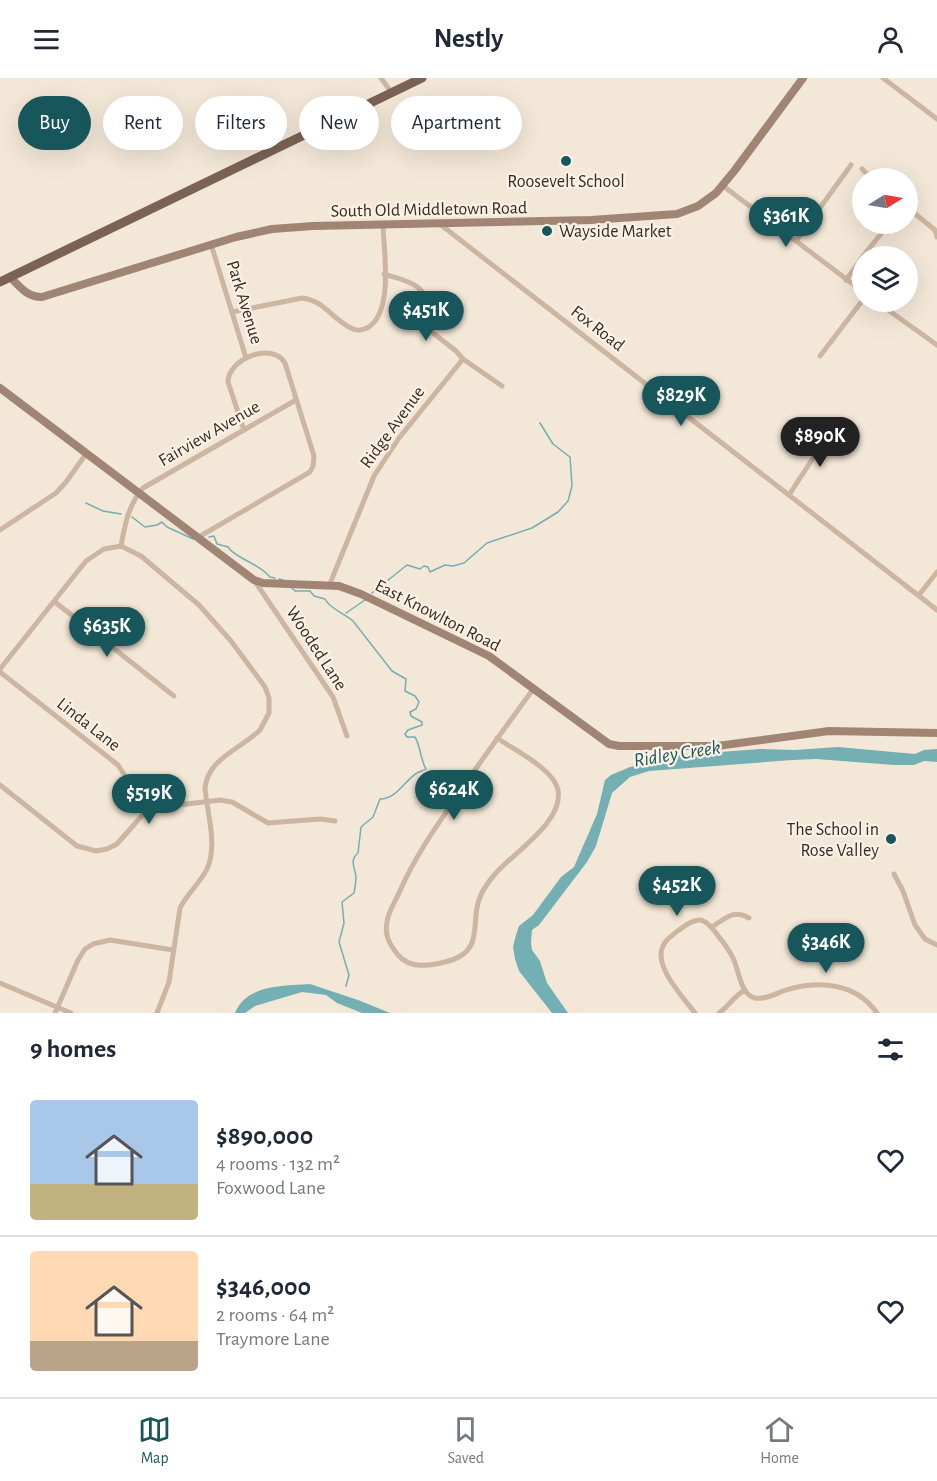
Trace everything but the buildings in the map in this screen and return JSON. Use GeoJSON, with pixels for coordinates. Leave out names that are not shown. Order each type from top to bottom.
{"type":"FeatureCollection","features":[{"type":"Feature","properties":{"kind":"main road"},"geometry":{"type":"LineString","coordinates":[[0,282],[422,78]]}},
{"type":"Feature","properties":{"kind":"main road","name":"South Old Middletown Road"},"geometry":{"type":"LineString","coordinates":[[10,277],[26,293],[33,297],[42,297],[211,244],[272,230],[313,226],[441,225],[667,216],[698,206],[722,185],[803,78]]}},
{"type":"Feature","properties":{"kind":"main road","name":"East Knowlton Road"},"geometry":{"type":"LineString","coordinates":[[0,388],[254,580],[263,583],[329,586],[356,591],[489,656],[595,736],[609,744],[619,746],[717,746],[829,731],[937,733]]}},
{"type":"Feature","properties":{"kind":"street"},"geometry":{"type":"LineString","coordinates":[[381,78],[392,93]]}},
{"type":"Feature","properties":{"kind":"street"},"geometry":{"type":"LineString","coordinates":[[883,78],[937,119]]}},
{"type":"Feature","properties":{"kind":"street"},"geometry":{"type":"LineString","coordinates":[[796,241],[851,165]]}},
{"type":"Feature","properties":{"kind":"street"},"geometry":{"type":"LineString","coordinates":[[722,185],[852,284]]}},
{"type":"Feature","properties":{"kind":"street"},"geometry":{"type":"LineString","coordinates":[[918,216],[935,230],[937,237]]}},
{"type":"Feature","properties":{"kind":"street","name":"Fox Road"},"geometry":{"type":"LineString","coordinates":[[441,225],[937,610]]}},
{"type":"Feature","properties":{"kind":"street"},"geometry":{"type":"LineString","coordinates":[[232,312],[302,298],[314,300],[340,322],[357,331],[373,324],[380,315],[384,302],[383,226]]}},
{"type":"Feature","properties":{"kind":"street"},"geometry":{"type":"LineString","coordinates":[[872,246],[881,234]]}},
{"type":"Feature","properties":{"kind":"street","name":"Park Avenue"},"geometry":{"type":"LineString","coordinates":[[211,244],[246,358],[233,367],[228,375],[228,382],[244,430]]}},
{"type":"Feature","properties":{"kind":"street"},"geometry":{"type":"LineString","coordinates":[[846,280],[852,272]]}},
{"type":"Feature","properties":{"kind":"street"},"geometry":{"type":"LineString","coordinates":[[384,274],[416,285],[424,298],[418,318],[424,326],[463,359],[502,386]]}},
{"type":"Feature","properties":{"kind":"street"},"geometry":{"type":"LineString","coordinates":[[820,356],[854,312]]}},
{"type":"Feature","properties":{"kind":"street"},"geometry":{"type":"LineString","coordinates":[[891,312],[937,345]]}},
{"type":"Feature","properties":{"kind":"street"},"geometry":{"type":"LineString","coordinates":[[197,538],[310,472],[314,466],[314,456],[282,356],[274,352],[267,352],[246,358]]}},
{"type":"Feature","properties":{"kind":"street","name":"Ridge Avenue"},"geometry":{"type":"LineString","coordinates":[[329,586],[374,476],[399,438],[463,359]]}},
{"type":"Feature","properties":{"kind":"street","name":"Fairview Avenue"},"geometry":{"type":"LineString","coordinates":[[138,494],[143,488],[297,400]]}},
{"type":"Feature","properties":{"kind":"street"},"geometry":{"type":"LineString","coordinates":[[789,495],[831,429]]}},
{"type":"Feature","properties":{"kind":"street"},"geometry":{"type":"LineString","coordinates":[[0,531],[56,493],[86,454]]}},
{"type":"Feature","properties":{"kind":"street"},"geometry":{"type":"LineString","coordinates":[[121,546],[126,517],[138,494]]}},
{"type":"Feature","properties":{"kind":"street"},"geometry":{"type":"LineString","coordinates":[[0,670],[86,561],[104,549],[121,546],[142,556],[199,605],[231,641],[265,687],[269,698],[269,713],[260,730],[216,762],[206,778],[211,857],[207,870],[180,908],[166,993],[157,1013]]}},
{"type":"Feature","properties":{"kind":"street"},"geometry":{"type":"LineString","coordinates":[[919,596],[937,572]]}},
{"type":"Feature","properties":{"kind":"street","name":"Wooded Lane"},"geometry":{"type":"LineString","coordinates":[[254,580],[333,698],[347,736]]}},
{"type":"Feature","properties":{"kind":"street"},"geometry":{"type":"LineString","coordinates":[[55,602],[174,696]]}},
{"type":"Feature","properties":{"kind":"street","name":"Linda Lane"},"geometry":{"type":"LineString","coordinates":[[0,670],[118,765],[147,810]]}},
{"type":"Feature","properties":{"kind":"street"},"geometry":{"type":"LineString","coordinates":[[497,738],[556,780],[559,792],[558,804],[542,828],[495,874],[480,896],[475,936],[470,947],[448,962],[431,965],[411,964],[401,959],[388,941],[386,933],[387,921],[410,868],[497,738],[534,688]]}},
{"type":"Feature","properties":{"kind":"street"},"geometry":{"type":"LineString","coordinates":[[0,785],[77,846],[87,850],[105,850],[117,844],[147,810],[206,802],[232,802],[268,823],[320,819],[335,821]]}},
{"type":"Feature","properties":{"kind":"street"},"geometry":{"type":"LineString","coordinates":[[894,873],[915,925],[925,939],[937,945]]}},
{"type":"Feature","properties":{"kind":"street"},"geometry":{"type":"LineString","coordinates":[[712,927],[734,914],[741,914],[749,918]]}},
{"type":"Feature","properties":{"kind":"street"},"geometry":{"type":"LineString","coordinates":[[695,1013],[663,969],[661,951],[669,938],[693,921],[705,921],[712,927],[733,957],[748,995],[757,999],[816,985],[846,988],[862,996],[877,1013]]}},
{"type":"Feature","properties":{"kind":"street"},"geometry":{"type":"LineString","coordinates":[[57,1010],[78,960],[93,944],[110,940],[173,950]]}},
{"type":"Feature","properties":{"kind":"street"},"geometry":{"type":"LineString","coordinates":[[0,983],[57,1010],[71,1013]]}},
{"type":"Feature","properties":{"kind":"street"},"geometry":{"type":"LineString","coordinates":[[719,1013],[735,996],[745,990]]}},
{"type":"Feature","properties":{"kind":"water"},"geometry":{"type":"Polygon","coordinates":[[[838,747],[915,754],[924,750],[937,749],[937,762],[924,761],[914,765],[894,765],[816,759],[649,771],[630,777],[612,793],[596,846],[587,862],[539,925],[532,930],[532,950],[540,961],[547,983],[568,1013],[552,1013],[519,971],[513,947],[519,926],[533,915],[561,877],[574,867],[597,814],[605,780],[630,767],[680,755],[760,749],[795,750],[838,747]]]}},
{"type":"Feature","properties":{"kind":"water"},"geometry":{"type":"Polygon","coordinates":[[[310,984],[390,1013],[362,1013],[337,1003],[326,995],[302,992],[255,1006],[245,1013],[235,1013],[248,997],[267,988],[310,984]]]}},
{"type":"Feature","properties":{"kind":"waterway"},"geometry":{"type":"LineString","coordinates":[[372,593],[407,565],[420,569],[424,566],[428,567],[430,572],[445,565],[453,566],[464,563],[487,543],[532,528],[558,512],[568,501],[572,486],[570,457],[553,444],[540,423]]}},
{"type":"Feature","properties":{"kind":"waterway"},"geometry":{"type":"LineString","coordinates":[[86,503],[103,511],[121,514]]}},
{"type":"Feature","properties":{"kind":"waterway"},"geometry":{"type":"LineString","coordinates":[[132,517],[145,527],[162,522],[167,527],[193,539]]}},
{"type":"Feature","properties":{"kind":"waterway"},"geometry":{"type":"LineString","coordinates":[[209,537],[214,536],[217,544],[228,547],[236,555],[275,578]]}},
{"type":"Feature","properties":{"kind":"waterway"},"geometry":{"type":"LineString","coordinates":[[279,579],[283,580]]}},
{"type":"Feature","properties":{"kind":"waterway"},"geometry":{"type":"LineString","coordinates":[[291,587],[295,591],[310,591],[314,596],[325,599],[330,606],[353,621],[392,671],[406,679],[405,691],[415,696],[419,702],[416,709],[410,712],[411,716],[422,722],[422,725],[408,730],[405,734],[407,737],[415,737],[426,769],[412,776],[391,796],[380,799],[373,817],[361,827],[358,853],[353,861],[356,877],[354,893],[342,902],[344,923],[339,942],[349,975],[346,986]]}},
{"type":"Feature","properties":{"kind":"waterway"},"geometry":{"type":"LineString","coordinates":[[346,613],[365,600]]}},
{"type":"Feature","properties":{"kind":"place","name":"Roosevelt School"},"geometry":{"type":"Point","coordinates":[566,161]}},
{"type":"Feature","properties":{"kind":"place","name":"Wayside Market"},"geometry":{"type":"Point","coordinates":[547,231]}},
{"type":"Feature","properties":{"kind":"place","name":"The School in Rose Valley"},"geometry":{"type":"Point","coordinates":[891,839]}},
{"type":"Feature","properties":{"kind":"water label","name":"Ridley Creek"},"geometry":{"type":"Point","coordinates":[677,753]}}]}
